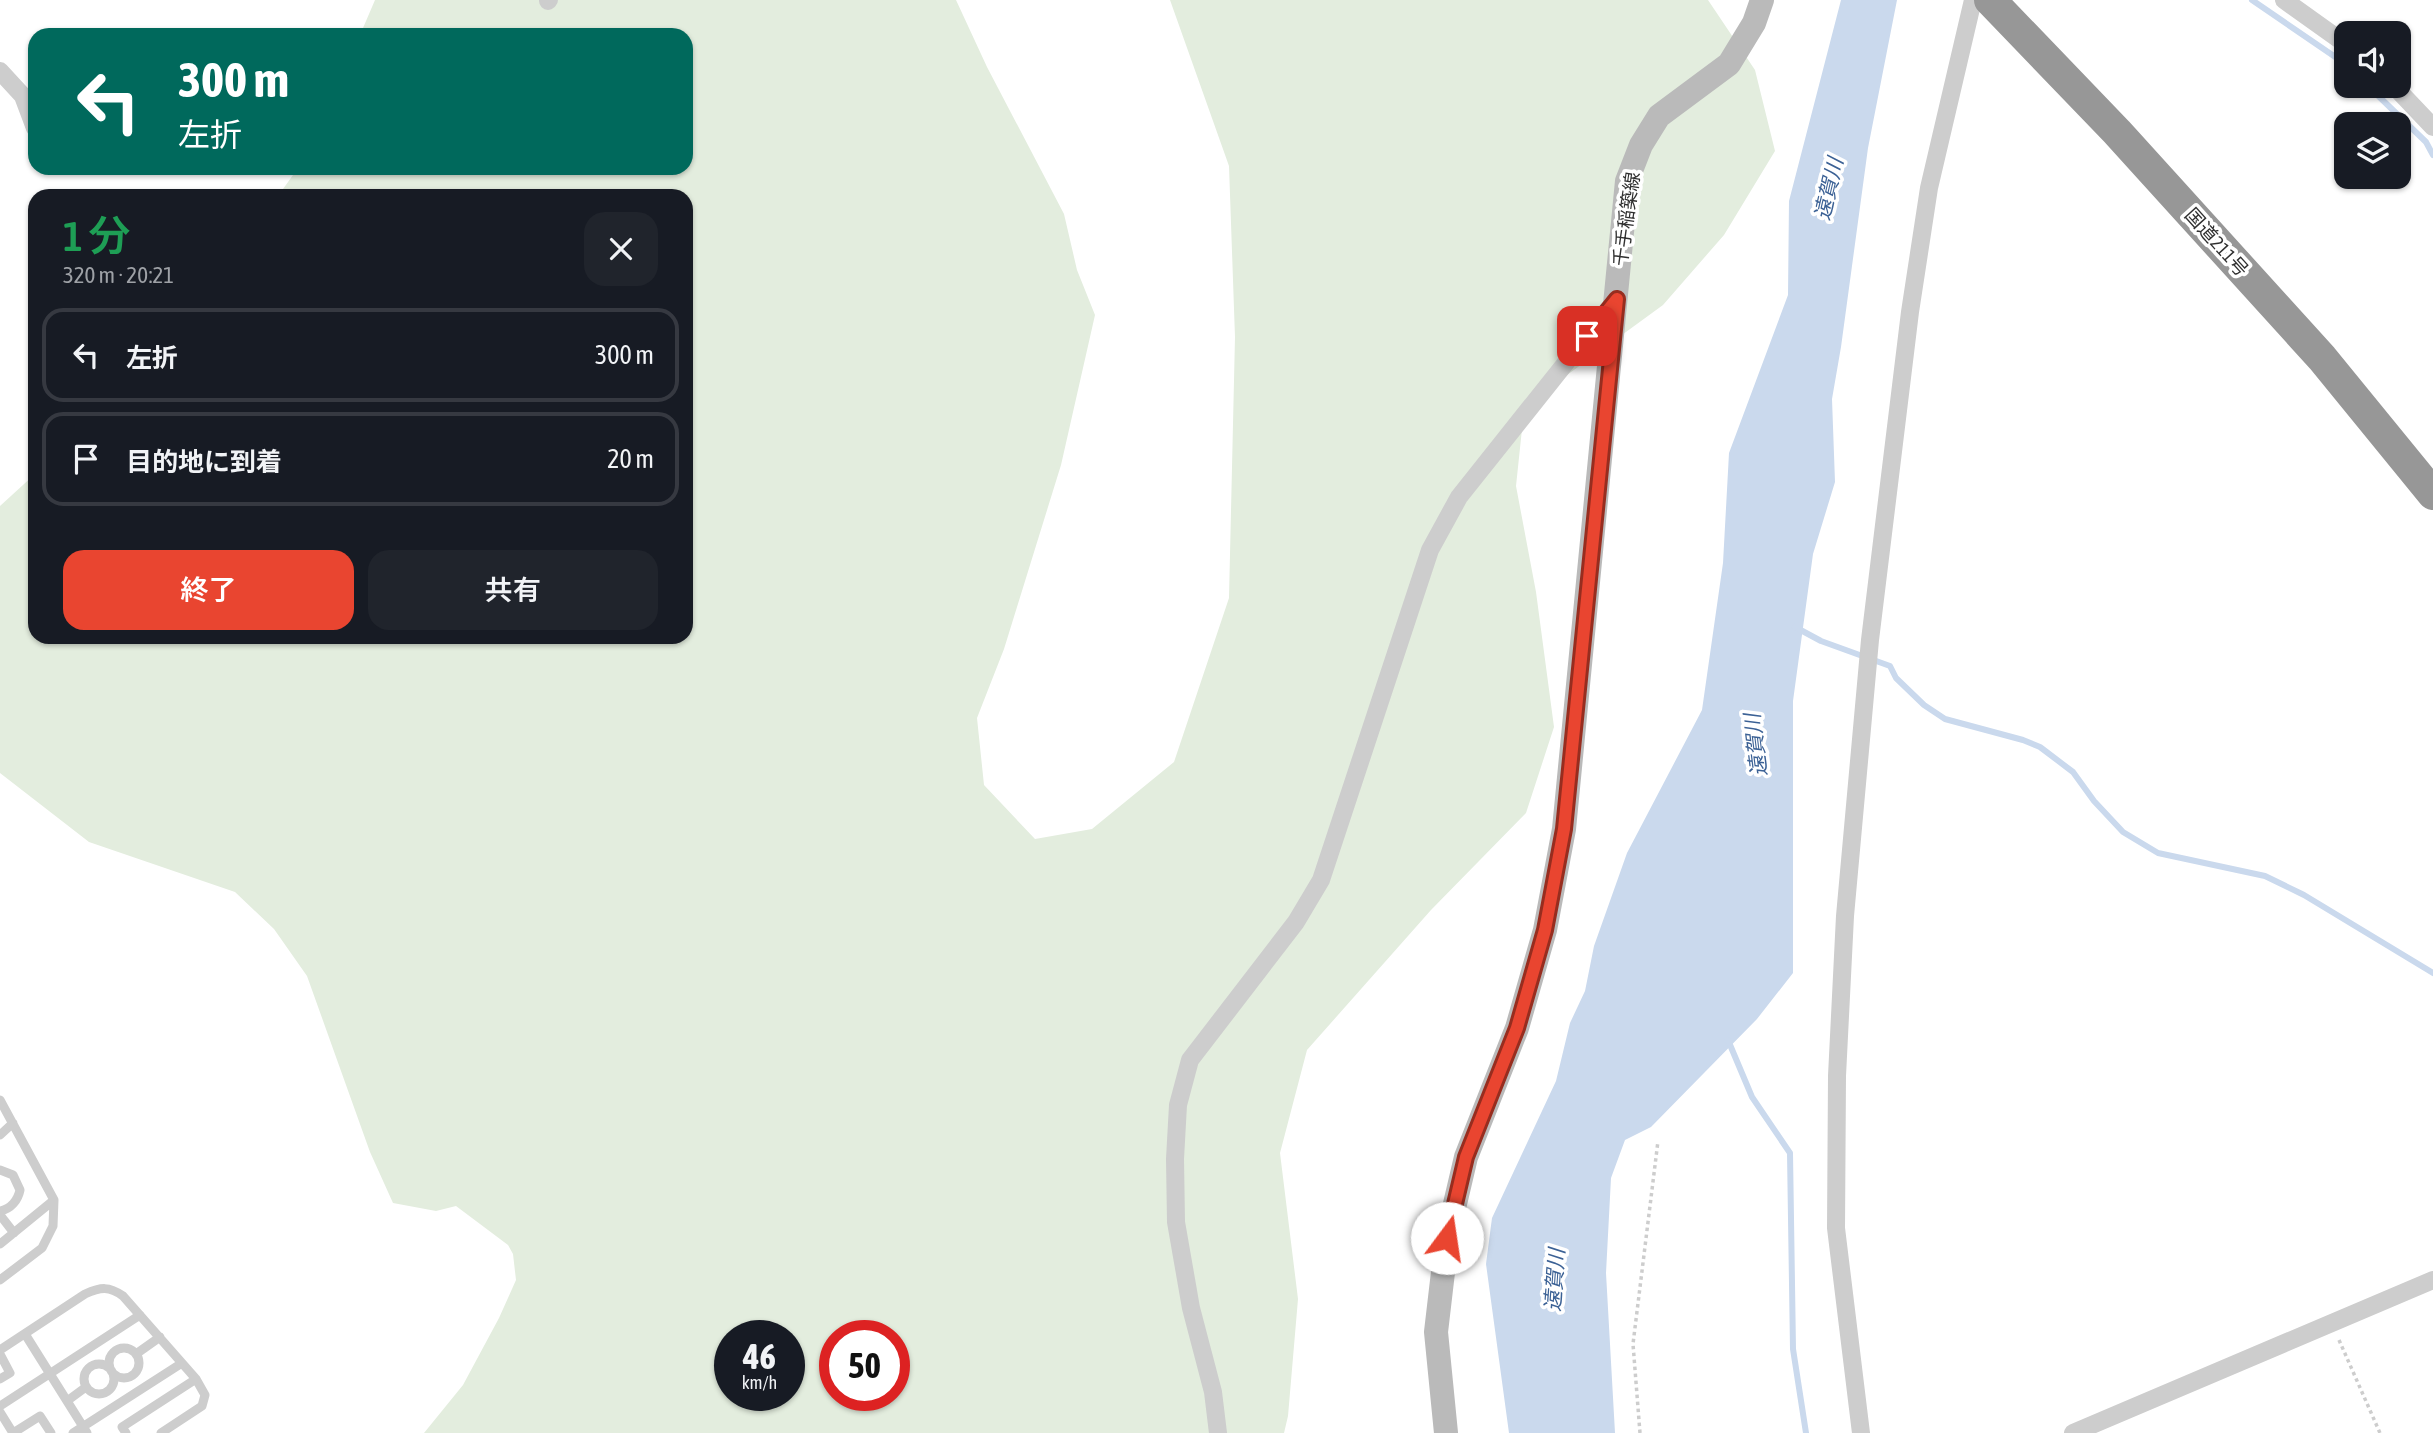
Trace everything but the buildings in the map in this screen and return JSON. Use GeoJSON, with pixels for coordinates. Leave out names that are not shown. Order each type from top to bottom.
{"type":"FeatureCollection","features":[{"type":"Feature","properties":{"kind":"highway","name":"国道211号"},"geometry":{"type":"LineString","coordinates":[[1990,0],[2117,132],[2322,358],[2433,494]]}},
{"type":"Feature","properties":{"kind":"main road","name":"千手稲築線"},"geometry":{"type":"LineString","coordinates":[[1446,1433],[1436,1332],[1447,1238],[1466,1157],[1517,1028],[1542,942],[1562,842],[1628,181],[1641,145],[1659,116],[1729,64],[1754,23],[1762,0]]}},
{"type":"Feature","properties":{"kind":"street"},"geometry":{"type":"LineString","coordinates":[[1861,1433],[1836,1228],[1837,1076],[1845,916],[1870,640],[1910,312],[1929,188],[1973,0]]}},
{"type":"Feature","properties":{"kind":"street"},"geometry":{"type":"LineString","coordinates":[[2284,0],[2334,36]]}},
{"type":"Feature","properties":{"kind":"street"},"geometry":{"type":"LineString","coordinates":[[0,71],[23,96],[28,109]]}},
{"type":"Feature","properties":{"kind":"street"},"geometry":{"type":"LineString","coordinates":[[2405,98],[2433,127]]}},
{"type":"Feature","properties":{"kind":"street"},"geometry":{"type":"LineString","coordinates":[[1218,1433],[1213,1392],[1191,1308],[1176,1222],[1178,1105],[1190,1060],[1296,922],[1321,880],[1430,550],[1459,497],[1617,299]]}},
{"type":"Feature","properties":{"kind":"street"},"geometry":{"type":"LineString","coordinates":[[2073,1433],[2433,1280]]}},
{"type":"Feature","properties":{"kind":"lane"},"geometry":{"type":"LineString","coordinates":[[0,1100],[54,1200],[53,1226],[42,1248],[0,1280]]}},
{"type":"Feature","properties":{"kind":"lane"},"geometry":{"type":"LineString","coordinates":[[0,1135],[13,1123]]}},
{"type":"Feature","properties":{"kind":"lane"},"geometry":{"type":"LineString","coordinates":[[0,1170],[13,1175],[20,1190],[12,1205],[0,1213],[13,1233]]}},
{"type":"Feature","properties":{"kind":"lane"},"geometry":{"type":"LineString","coordinates":[[0,1244],[54,1200]]}},
{"type":"Feature","properties":{"kind":"lane"},"geometry":{"type":"LineString","coordinates":[[0,1379],[10,1373],[0,1352],[85,1294],[100,1287],[113,1289],[123,1296],[160,1337],[196,1379],[205,1395],[202,1406],[161,1433]]}},
{"type":"Feature","properties":{"kind":"lane"},"geometry":{"type":"LineString","coordinates":[[0,1406],[140,1315]]}},
{"type":"Feature","properties":{"kind":"lane"},"geometry":{"type":"LineString","coordinates":[[25,1334],[85,1430]]}},
{"type":"Feature","properties":{"kind":"lane"},"geometry":{"type":"LineString","coordinates":[[136,1354],[160,1337]]}},
{"type":"Feature","properties":{"kind":"lane"},"geometry":{"type":"LineString","coordinates":[[136,1354],[127,1348],[113,1352],[109,1361],[111,1370],[114,1379],[107,1392],[98,1395],[86,1387],[84,1377],[93,1366],[103,1365],[111,1370],[118,1377],[132,1375],[138,1367],[136,1354]]}},
{"type":"Feature","properties":{"kind":"lane"},"geometry":{"type":"LineString","coordinates":[[74,1433],[85,1430],[182,1363]]}},
{"type":"Feature","properties":{"kind":"lane"},"geometry":{"type":"LineString","coordinates":[[126,1433],[122,1427],[196,1379]]}},
{"type":"Feature","properties":{"kind":"lane"},"geometry":{"type":"LineString","coordinates":[[66,1401],[86,1387]]}},
{"type":"Feature","properties":{"kind":"lane"},"geometry":{"type":"LineString","coordinates":[[0,1412],[13,1433],[40,1416],[51,1433]]}},
{"type":"Feature","properties":{"kind":"path"},"geometry":{"type":"LineString","coordinates":[[1640,1433],[1633,1344],[1658,1141]]}},
{"type":"Feature","properties":{"kind":"path"},"geometry":{"type":"LineString","coordinates":[[2332,1322],[2380,1433]]}},
{"type":"Feature","properties":{"kind":"green space"},"geometry":{"type":"Polygon","coordinates":[[[375,0],[956,0],[987,67],[1064,214],[1077,270],[1095,315],[1061,465],[1004,649],[977,718],[984,785],[1035,839],[1092,829],[1174,762],[1229,598],[1235,337],[1229,166],[1170,0],[1708,0],[1755,70],[1775,151],[1724,235],[1663,305],[1567,375],[1522,429],[1516,486],[1536,592],[1554,727],[1526,813],[1431,910],[1307,1050],[1280,1153],[1298,1299],[1288,1416],[1284,1433],[424,1433],[463,1385],[516,1280],[513,1254],[508,1245],[456,1206],[436,1211],[393,1203],[370,1152],[307,976],[274,929],[235,892],[89,842],[0,773],[0,506],[28,480],[28,644],[693,644],[693,189],[283,189],[293,175],[693,175],[693,28],[363,28],[375,0]]]}},
{"type":"Feature","properties":{"kind":"water","name":"遠賀川"},"geometry":{"type":"Polygon","coordinates":[[[1841,0],[1897,0],[1868,148],[1832,399],[1835,482],[1813,554],[1793,701],[1793,973],[1757,1019],[1651,1127],[1625,1140],[1611,1178],[1606,1273],[1615,1433],[1509,1433],[1486,1264],[1492,1218],[1556,1081],[1570,1023],[1585,991],[1594,946],[1627,853],[1702,710],[1723,563],[1729,453],[1788,295],[1789,201],[1841,0]]]}},
{"type":"Feature","properties":{"kind":"waterway"},"geometry":{"type":"LineString","coordinates":[[2252,0],[2334,56]]}},
{"type":"Feature","properties":{"kind":"waterway"},"geometry":{"type":"LineString","coordinates":[[2380,98],[2426,142],[2433,155]]}},
{"type":"Feature","properties":{"kind":"waterway"},"geometry":{"type":"LineString","coordinates":[[1795,627],[1821,641],[1890,666],[1896,678],[1924,705],[1945,719],[2040,747],[2073,772],[2094,801],[2123,832],[2158,853],[2265,876],[2304,895],[2433,973]]}},
{"type":"Feature","properties":{"kind":"waterway"},"geometry":{"type":"LineString","coordinates":[[1728,1040],[1752,1097],[1790,1153],[1793,1349],[1806,1433]]}},
{"type":"Feature","properties":{"kind":"route"},"geometry":{"type":"LineString","coordinates":[[1447,1238],[1466,1157],[1517,1028],[1545,930],[1564,829],[1617,299],[1587,336]]}}]}
